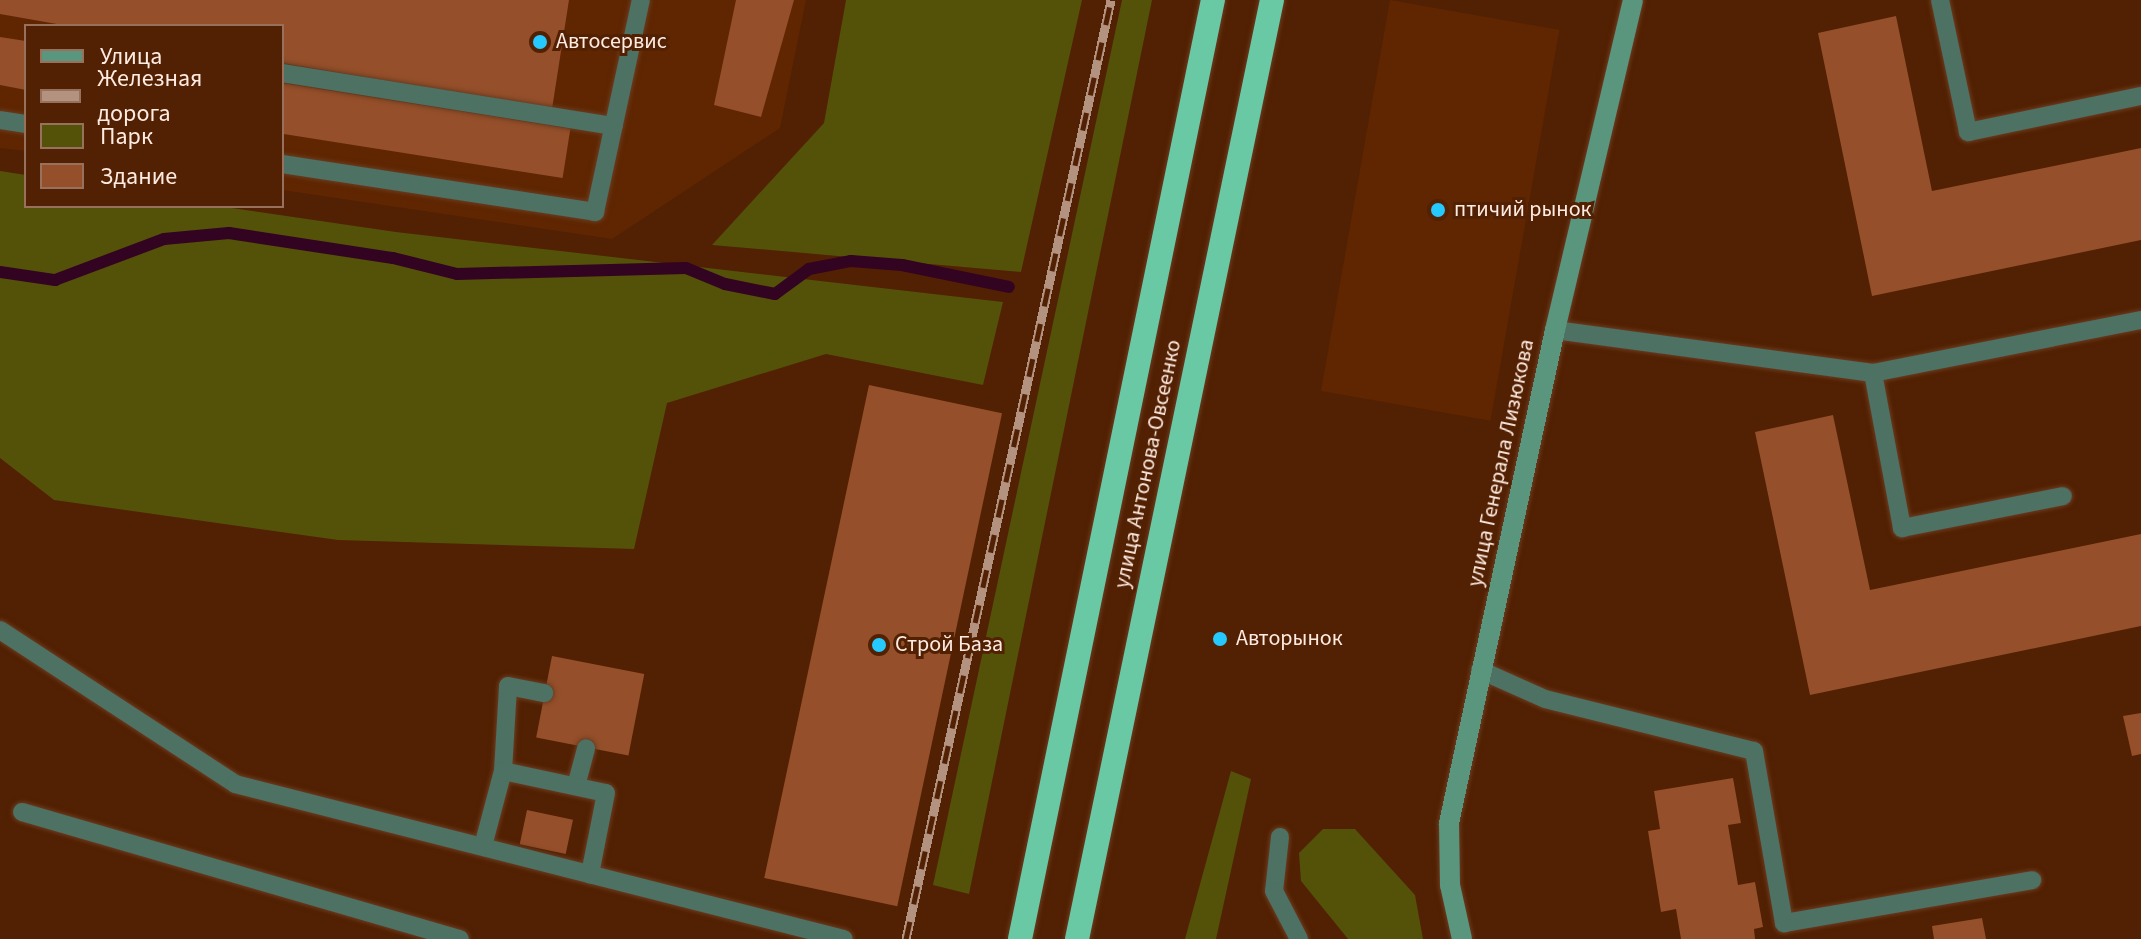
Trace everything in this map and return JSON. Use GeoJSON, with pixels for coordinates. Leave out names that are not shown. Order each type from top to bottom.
{"type":"FeatureCollection","features":[{"type":"Feature","properties":{"kind":"highway","name":"улица Антонова-Овсеенко"},"geometry":{"type":"LineString","coordinates":[[1020,939],[1213,0]]}},
{"type":"Feature","properties":{"kind":"highway","name":"улица Антонова-Овсеенко"},"geometry":{"type":"LineString","coordinates":[[1077,939],[1272,0]]}},
{"type":"Feature","properties":{"kind":"street","name":"улица Генерала Лизюкова"},"geometry":{"type":"LineString","coordinates":[[1462,939],[1450,885],[1449,823],[1555,330],[1633,0]]}},
{"type":"Feature","properties":{"kind":"lane"},"geometry":{"type":"LineString","coordinates":[[284,164],[595,212],[641,0]]}},
{"type":"Feature","properties":{"kind":"lane"},"geometry":{"type":"LineString","coordinates":[[1940,0],[1968,132],[2141,96]]}},
{"type":"Feature","properties":{"kind":"lane"},"geometry":{"type":"LineString","coordinates":[[284,73],[614,126]]}},
{"type":"Feature","properties":{"kind":"lane"},"geometry":{"type":"LineString","coordinates":[[0,120],[24,124]]}},
{"type":"Feature","properties":{"kind":"lane"},"geometry":{"type":"LineString","coordinates":[[1555,330],[1873,373],[2141,320]]}},
{"type":"Feature","properties":{"kind":"lane"},"geometry":{"type":"LineString","coordinates":[[1873,373],[1902,528],[2063,496]]}},
{"type":"Feature","properties":{"kind":"lane"},"geometry":{"type":"LineString","coordinates":[[0,630],[235,784],[844,939]]}},
{"type":"Feature","properties":{"kind":"lane"},"geometry":{"type":"LineString","coordinates":[[1480,670],[1545,699],[1754,751],[1784,923],[2032,880]]}},
{"type":"Feature","properties":{"kind":"lane"},"geometry":{"type":"LineString","coordinates":[[483,846],[503,771],[508,686],[544,693]]}},
{"type":"Feature","properties":{"kind":"lane"},"geometry":{"type":"LineString","coordinates":[[576,786],[586,748]]}},
{"type":"Feature","properties":{"kind":"lane"},"geometry":{"type":"LineString","coordinates":[[503,771],[606,793],[590,874]]}},
{"type":"Feature","properties":{"kind":"lane"},"geometry":{"type":"LineString","coordinates":[[22,812],[448,937]]}},
{"type":"Feature","properties":{"kind":"lane"},"geometry":{"type":"LineString","coordinates":[[1280,837],[1274,891],[1299,939]]}},
{"type":"Feature","properties":{"kind":"lane"},"geometry":{"type":"LineString","coordinates":[[766,939],[770,920]]}},
{"type":"Feature","properties":{"kind":"shaded area"},"geometry":{"type":"Polygon","coordinates":[[[0,0],[806,0],[780,128],[612,239],[284,190],[284,24],[24,24],[24,151],[0,148],[0,0]]]}},
{"type":"Feature","properties":{"kind":"shaded area","name":"птичий рынок"},"geometry":{"type":"Polygon","coordinates":[[[1390,0],[1559,30],[1490,421],[1321,391],[1390,0]]]}},
{"type":"Feature","properties":{"kind":"green space"},"geometry":{"type":"Polygon","coordinates":[[[846,0],[1082,0],[1021,272],[712,245],[824,123],[846,0]]]}},
{"type":"Feature","properties":{"kind":"green space"},"geometry":{"type":"Polygon","coordinates":[[[1122,0],[1152,0],[969,894],[933,885],[1122,0]]]}},
{"type":"Feature","properties":{"kind":"green space"},"geometry":{"type":"Polygon","coordinates":[[[0,171],[24,175],[24,208],[232,208],[396,232],[1003,302],[983,385],[826,354],[667,403],[634,549],[338,540],[54,500],[0,458],[0,171]]]}},
{"type":"Feature","properties":{"kind":"green space"},"geometry":{"type":"Polygon","coordinates":[[[1231,771],[1251,779],[1216,939],[1185,939],[1231,771]]]}},
{"type":"Feature","properties":{"kind":"green space"},"geometry":{"type":"Polygon","coordinates":[[[1323,829],[1355,829],[1415,895],[1423,939],[1348,939],[1301,881],[1299,853],[1323,829]]]}},
{"type":"Feature","properties":{"kind":"building"},"geometry":{"type":"Polygon","coordinates":[[[0,0],[569,0],[552,109],[284,63],[284,24],[57,24],[0,14],[0,0]]]}},
{"type":"Feature","properties":{"kind":"building"},"geometry":{"type":"Polygon","coordinates":[[[736,0],[794,0],[761,117],[714,105],[736,0]]]}},
{"type":"Feature","properties":{"kind":"building"},"geometry":{"type":"Polygon","coordinates":[[[1896,16],[1932,191],[2141,148],[2141,240],[1872,296],[1818,33],[1896,16]]]}},
{"type":"Feature","properties":{"kind":"building"},"geometry":{"type":"Polygon","coordinates":[[[0,37],[24,41],[24,90],[0,85],[0,37]]]}},
{"type":"Feature","properties":{"kind":"building"},"geometry":{"type":"Polygon","coordinates":[[[284,83],[570,129],[563,178],[284,134],[284,83]]]}},
{"type":"Feature","properties":{"kind":"building","name":"Строй База"},"geometry":{"type":"Polygon","coordinates":[[[869,385],[1002,413],[897,906],[764,878],[869,385]]]}},
{"type":"Feature","properties":{"kind":"building"},"geometry":{"type":"Polygon","coordinates":[[[1833,415],[1870,590],[2141,534],[2141,626],[1810,695],[1755,432],[1833,415]]]}},
{"type":"Feature","properties":{"kind":"building"},"geometry":{"type":"Polygon","coordinates":[[[552,656],[644,674],[628,755],[536,737],[552,656]]]}},
{"type":"Feature","properties":{"kind":"building"},"geometry":{"type":"Polygon","coordinates":[[[2141,713],[2141,754],[2132,756],[2123,716],[2141,713]]]}},
{"type":"Feature","properties":{"kind":"building"},"geometry":{"type":"Polygon","coordinates":[[[1733,778],[1741,823],[1728,825],[1738,885],[1755,882],[1763,927],[1754,929],[1755,939],[1681,939],[1676,909],[1661,912],[1648,831],[1660,829],[1654,791],[1733,778]]]}},
{"type":"Feature","properties":{"kind":"building"},"geometry":{"type":"Polygon","coordinates":[[[527,810],[573,820],[566,854],[520,844],[527,810]]]}},
{"type":"Feature","properties":{"kind":"building"},"geometry":{"type":"Polygon","coordinates":[[[1982,918],[1986,939],[1934,939],[1932,926],[1982,918]]]}},
{"type":"Feature","properties":{"kind":"waterway"},"geometry":{"type":"LineString","coordinates":[[0,272],[55,280],[164,239],[229,233],[393,258],[457,274],[686,268],[725,284],[775,294],[809,269],[851,261],[902,265],[1009,287]]}},
{"type":"Feature","properties":{"kind":"railway"},"geometry":{"type":"LineString","coordinates":[[906,939],[1111,0]]}},
{"type":"Feature","properties":{"kind":"place","name":"Автосервис"},"geometry":{"type":"Point","coordinates":[540,42]}},
{"type":"Feature","properties":{"kind":"place","name":"птичий рынок"},"geometry":{"type":"Point","coordinates":[1438,210]}},
{"type":"Feature","properties":{"kind":"place","name":"Авторынок"},"geometry":{"type":"Point","coordinates":[1220,639]}},
{"type":"Feature","properties":{"kind":"place","name":"Строй База"},"geometry":{"type":"Point","coordinates":[879,645]}}]}
